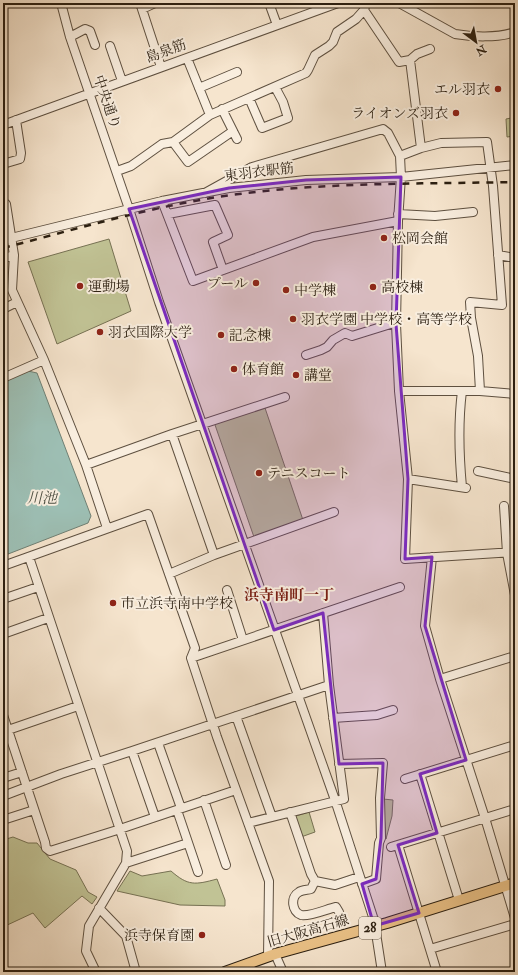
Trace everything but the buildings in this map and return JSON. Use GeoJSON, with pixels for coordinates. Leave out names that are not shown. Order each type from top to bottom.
{"type":"FeatureCollection","features":[{"type":"Feature","properties":{"kind":"main road","name":"旧大阪高石線"},"geometry":{"type":"LineString","coordinates":[[225,972],[272,956],[510,885]]}},
{"type":"Feature","properties":{"kind":"street","name":"中央通り"},"geometry":{"type":"LineString","coordinates":[[61,3],[70,36],[130,209],[159,302],[335,800],[374,920],[382,972]]}},
{"type":"Feature","properties":{"kind":"street"},"geometry":{"type":"LineString","coordinates":[[155,3],[141,6],[160,67]]}},
{"type":"Feature","properties":{"kind":"street"},"geometry":{"type":"LineString","coordinates":[[269,3],[276,25]]}},
{"type":"Feature","properties":{"kind":"street","name":"島泉筋"},"geometry":{"type":"LineString","coordinates":[[3,124],[338,3]]}},
{"type":"Feature","properties":{"kind":"street"},"geometry":{"type":"LineString","coordinates":[[399,3],[455,34],[482,36],[515,32]]}},
{"type":"Feature","properties":{"kind":"street"},"geometry":{"type":"LineString","coordinates":[[117,171],[131,166],[162,144],[173,142],[210,115],[306,73],[315,56],[333,42],[337,32],[356,19],[365,6],[399,62],[410,60],[417,54],[430,49]]}},
{"type":"Feature","properties":{"kind":"street"},"geometry":{"type":"LineString","coordinates":[[70,36],[85,29],[90,30],[95,45]]}},
{"type":"Feature","properties":{"kind":"street"},"geometry":{"type":"LineString","coordinates":[[110,46],[122,81]]}},
{"type":"Feature","properties":{"kind":"street"},"geometry":{"type":"LineString","coordinates":[[187,58],[210,115]]}},
{"type":"Feature","properties":{"kind":"street"},"geometry":{"type":"LineString","coordinates":[[410,60],[421,148]]}},
{"type":"Feature","properties":{"kind":"street"},"geometry":{"type":"LineString","coordinates":[[199,88],[237,72]]}},
{"type":"Feature","properties":{"kind":"street"},"geometry":{"type":"LineString","coordinates":[[249,98],[262,128],[288,118],[283,102],[275,87]]}},
{"type":"Feature","properties":{"kind":"street"},"geometry":{"type":"LineString","coordinates":[[173,142],[188,162],[235,135],[222,110]]}},
{"type":"Feature","properties":{"kind":"street"},"geometry":{"type":"LineString","coordinates":[[3,164],[20,159],[21,153],[16,120]]}},
{"type":"Feature","properties":{"kind":"street"},"geometry":{"type":"LineString","coordinates":[[205,193],[252,167],[383,129],[388,133],[400,156],[401,177],[398,217],[397,322],[399,391],[408,479],[405,559],[511,552]]}},
{"type":"Feature","properties":{"kind":"street"},"geometry":{"type":"LineString","coordinates":[[400,156],[421,148],[441,143],[487,142],[502,305],[470,302],[471,318],[478,356],[480,391]]}},
{"type":"Feature","properties":{"kind":"street","name":"東羽衣駅筋"},"geometry":{"type":"LineString","coordinates":[[3,240],[162,201],[229,188],[306,180],[401,177],[515,165]]}},
{"type":"Feature","properties":{"kind":"street"},"geometry":{"type":"LineString","coordinates":[[162,201],[193,281],[312,237],[398,217],[435,216],[473,212]]}},
{"type":"Feature","properties":{"kind":"street"},"geometry":{"type":"LineString","coordinates":[[3,205],[6,204],[14,255],[12,290],[44,360],[86,465],[107,528]]}},
{"type":"Feature","properties":{"kind":"street"},"geometry":{"type":"LineString","coordinates":[[168,214],[215,205],[228,235],[213,242],[223,270]]}},
{"type":"Feature","properties":{"kind":"street"},"geometry":{"type":"LineString","coordinates":[[3,258],[14,255]]}},
{"type":"Feature","properties":{"kind":"street"},"geometry":{"type":"LineString","coordinates":[[498,255],[515,258]]}},
{"type":"Feature","properties":{"kind":"street"},"geometry":{"type":"LineString","coordinates":[[3,309],[17,302]]}},
{"type":"Feature","properties":{"kind":"street"},"geometry":{"type":"LineString","coordinates":[[306,355],[327,347],[333,340],[345,333],[352,336],[397,322]]}},
{"type":"Feature","properties":{"kind":"street"},"geometry":{"type":"LineString","coordinates":[[3,378],[44,360]]}},
{"type":"Feature","properties":{"kind":"street"},"geometry":{"type":"LineString","coordinates":[[399,391],[480,391],[515,394]]}},
{"type":"Feature","properties":{"kind":"street"},"geometry":{"type":"LineString","coordinates":[[408,479],[464,488],[459,450],[459,419],[462,391]]}},
{"type":"Feature","properties":{"kind":"street"},"geometry":{"type":"LineString","coordinates":[[86,465],[172,434],[285,397]]}},
{"type":"Feature","properties":{"kind":"street"},"geometry":{"type":"LineString","coordinates":[[172,434],[214,555]]}},
{"type":"Feature","properties":{"kind":"street"},"geometry":{"type":"LineString","coordinates":[[478,471],[515,479]]}},
{"type":"Feature","properties":{"kind":"street"},"geometry":{"type":"LineString","coordinates":[[504,506],[511,552],[515,595]]}},
{"type":"Feature","properties":{"kind":"street"},"geometry":{"type":"LineString","coordinates":[[169,574],[214,555],[334,512]]}},
{"type":"Feature","properties":{"kind":"street"},"geometry":{"type":"LineString","coordinates":[[3,566],[148,514],[195,648],[191,658],[269,881],[272,956],[283,972]]}},
{"type":"Feature","properties":{"kind":"street"},"geometry":{"type":"LineString","coordinates":[[29,557],[48,618],[127,851],[126,863],[89,926],[86,951],[96,972]]}},
{"type":"Feature","properties":{"kind":"street"},"geometry":{"type":"LineString","coordinates":[[432,558],[425,626],[440,679],[485,818],[510,885],[515,918]]}},
{"type":"Feature","properties":{"kind":"street"},"geometry":{"type":"LineString","coordinates":[[3,598],[38,587]]}},
{"type":"Feature","properties":{"kind":"street"},"geometry":{"type":"LineString","coordinates":[[191,658],[400,587]]}},
{"type":"Feature","properties":{"kind":"street"},"geometry":{"type":"LineString","coordinates":[[227,590],[243,640]]}},
{"type":"Feature","properties":{"kind":"street"},"geometry":{"type":"LineString","coordinates":[[248,823],[335,800],[344,799],[329,685],[323,613]]}},
{"type":"Feature","properties":{"kind":"street"},"geometry":{"type":"LineString","coordinates":[[3,634],[48,618]]}},
{"type":"Feature","properties":{"kind":"street"},"geometry":{"type":"LineString","coordinates":[[440,679],[515,656]]}},
{"type":"Feature","properties":{"kind":"street"},"geometry":{"type":"LineString","coordinates":[[3,796],[329,685]]}},
{"type":"Feature","properties":{"kind":"street"},"geometry":{"type":"LineString","coordinates":[[78,706],[5,722],[46,848],[50,851],[236,790]]}},
{"type":"Feature","properties":{"kind":"street"},"geometry":{"type":"LineString","coordinates":[[333,718],[377,715],[393,710]]}},
{"type":"Feature","properties":{"kind":"street"},"geometry":{"type":"LineString","coordinates":[[236,716],[272,817]]}},
{"type":"Feature","properties":{"kind":"street"},"geometry":{"type":"LineString","coordinates":[[158,743],[198,872]]}},
{"type":"Feature","properties":{"kind":"street"},"geometry":{"type":"LineString","coordinates":[[405,779],[515,745]]}},
{"type":"Feature","properties":{"kind":"street"},"geometry":{"type":"LineString","coordinates":[[132,751],[155,817]]}},
{"type":"Feature","properties":{"kind":"street"},"geometry":{"type":"LineString","coordinates":[[290,812],[311,874],[315,881],[335,885],[376,879],[379,843],[381,838],[380,798],[383,763],[339,764]]}},
{"type":"Feature","properties":{"kind":"street"},"geometry":{"type":"LineString","coordinates":[[3,778],[22,772]]}},
{"type":"Feature","properties":{"kind":"street"},"geometry":{"type":"LineString","coordinates":[[420,774],[437,833],[459,900]]}},
{"type":"Feature","properties":{"kind":"street"},"geometry":{"type":"LineString","coordinates":[[204,800],[226,865]]}},
{"type":"Feature","properties":{"kind":"street"},"geometry":{"type":"LineString","coordinates":[[437,972],[419,913],[394,846],[515,809]]}},
{"type":"Feature","properties":{"kind":"street"},"geometry":{"type":"LineString","coordinates":[[3,820],[34,810]]}},
{"type":"Feature","properties":{"kind":"street"},"geometry":{"type":"LineString","coordinates":[[126,863],[188,843]]}},
{"type":"Feature","properties":{"kind":"street"},"geometry":{"type":"LineString","coordinates":[[315,881],[311,889],[298,892],[294,897],[293,904],[295,910],[299,915],[306,916],[336,907],[339,912],[340,921]]}},
{"type":"Feature","properties":{"kind":"street"},"geometry":{"type":"LineString","coordinates":[[99,908],[126,936],[136,972]]}},
{"type":"Feature","properties":{"kind":"street"},"geometry":{"type":"LineString","coordinates":[[430,949],[515,924]]}},
{"type":"Feature","properties":{"kind":"highlighted area"},"geometry":{"type":"Polygon","coordinates":[[[401,177],[396,324],[408,479],[405,559],[432,557],[425,626],[466,760],[420,774],[437,833],[398,845],[419,913],[374,926],[362,884],[376,879],[381,838],[383,763],[339,764],[323,613],[274,630],[129,209],[229,188],[306,180],[401,177]]]}},
{"type":"Feature","properties":{"kind":"green space"},"geometry":{"type":"Polygon","coordinates":[[[515,112],[515,136],[507,137],[506,119],[511,118],[515,112]]]}},
{"type":"Feature","properties":{"kind":"green space","name":"運動場"},"geometry":{"type":"Polygon","coordinates":[[[109,239],[131,311],[57,344],[28,262],[109,239]]]}},
{"type":"Feature","properties":{"kind":"green space","name":"テニスコート"},"geometry":{"type":"Polygon","coordinates":[[[264,405],[304,523],[255,540],[214,422],[264,405]]]}},
{"type":"Feature","properties":{"kind":"green space"},"geometry":{"type":"Polygon","coordinates":[[[383,799],[393,800],[392,816],[386,839],[383,799]]]}},
{"type":"Feature","properties":{"kind":"green space"},"geometry":{"type":"Polygon","coordinates":[[[309,812],[315,832],[301,837],[294,817],[309,812]]]}},
{"type":"Feature","properties":{"kind":"green space"},"geometry":{"type":"Polygon","coordinates":[[[13,837],[28,843],[37,843],[50,859],[76,870],[88,892],[97,897],[92,904],[82,896],[45,928],[33,913],[3,927],[3,840],[13,837]]]}},
{"type":"Feature","properties":{"kind":"green space"},"geometry":{"type":"Polygon","coordinates":[[[130,871],[142,876],[171,871],[187,882],[192,883],[217,879],[225,900],[225,906],[180,905],[117,891],[130,871]]]}},
{"type":"Feature","properties":{"kind":"water","name":"川池"},"geometry":{"type":"Polygon","coordinates":[[[28,371],[37,373],[91,516],[88,523],[3,556],[3,382],[28,371]]]}},
{"type":"Feature","properties":{"kind":"railway"},"geometry":{"type":"LineString","coordinates":[[3,248],[150,210],[209,198],[239,194],[342,185],[515,182]]}},
{"type":"Feature","properties":{"kind":"place","name":"エル羽衣"},"geometry":{"type":"Point","coordinates":[498,89]}},
{"type":"Feature","properties":{"kind":"place","name":"ライオンズ羽衣"},"geometry":{"type":"Point","coordinates":[456,113]}},
{"type":"Feature","properties":{"kind":"place","name":"松岡会館"},"geometry":{"type":"Point","coordinates":[384,238]}},
{"type":"Feature","properties":{"kind":"place","name":"プール"},"geometry":{"type":"Point","coordinates":[256,283]}},
{"type":"Feature","properties":{"kind":"place","name":"運動場"},"geometry":{"type":"Point","coordinates":[80,286]}},
{"type":"Feature","properties":{"kind":"place","name":"高校棟"},"geometry":{"type":"Point","coordinates":[373,287]}},
{"type":"Feature","properties":{"kind":"place","name":"中学棟"},"geometry":{"type":"Point","coordinates":[286,290]}},
{"type":"Feature","properties":{"kind":"place","name":"羽衣学園 中学校・高等学校"},"geometry":{"type":"Point","coordinates":[293,319]}},
{"type":"Feature","properties":{"kind":"place","name":"羽衣国際大学"},"geometry":{"type":"Point","coordinates":[100,332]}},
{"type":"Feature","properties":{"kind":"place","name":"記念棟"},"geometry":{"type":"Point","coordinates":[221,335]}},
{"type":"Feature","properties":{"kind":"place","name":"体育館"},"geometry":{"type":"Point","coordinates":[234,369]}},
{"type":"Feature","properties":{"kind":"place","name":"講堂"},"geometry":{"type":"Point","coordinates":[296,375]}},
{"type":"Feature","properties":{"kind":"place","name":"テニスコート"},"geometry":{"type":"Point","coordinates":[259,473]}},
{"type":"Feature","properties":{"kind":"place","name":"市立浜寺南中学校"},"geometry":{"type":"Point","coordinates":[113,603]}},
{"type":"Feature","properties":{"kind":"place","name":"浜寺保育園"},"geometry":{"type":"Point","coordinates":[202,935]}},
{"type":"Feature","properties":{"kind":"district","name":"浜寺南町一丁"},"geometry":{"type":"Point","coordinates":[289,595]}}]}
